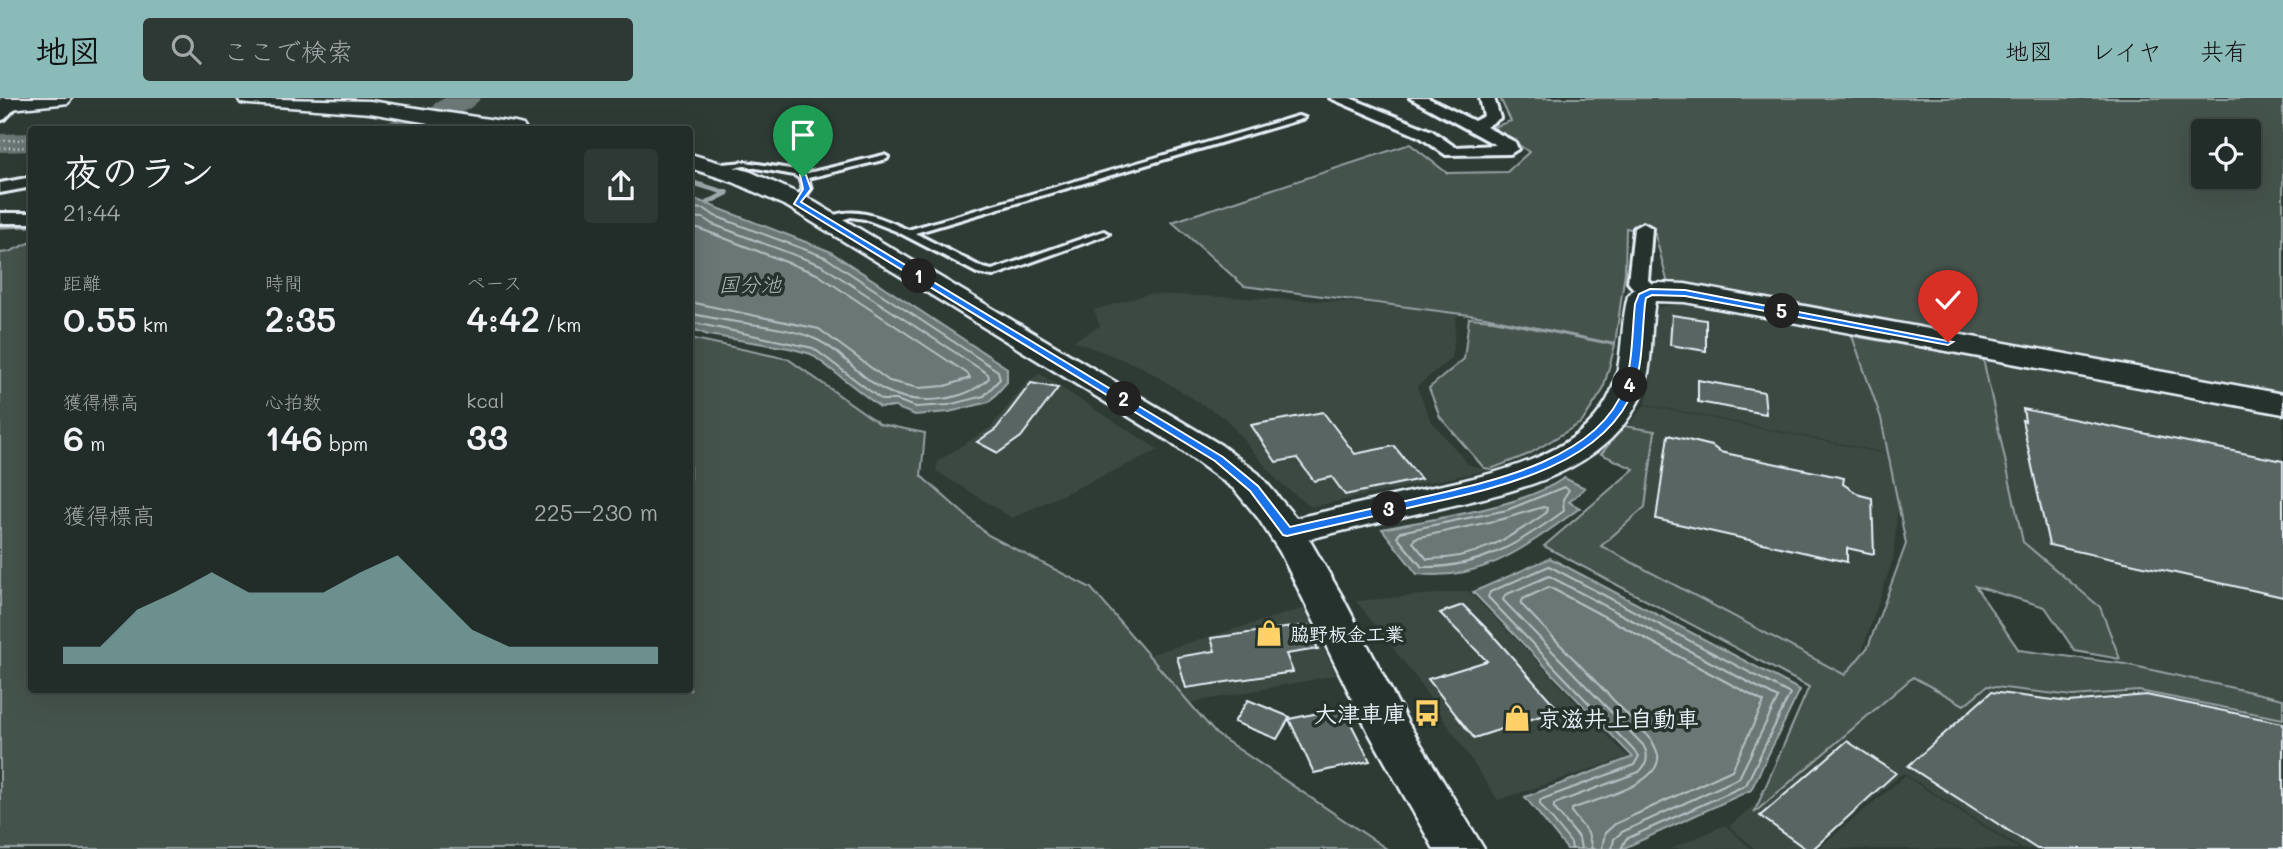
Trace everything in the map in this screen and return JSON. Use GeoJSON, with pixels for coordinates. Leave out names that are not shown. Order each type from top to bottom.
{"type":"FeatureCollection","features":[{"type":"Feature","properties":{"kind":"main road"},"geometry":{"type":"LineString","coordinates":[[5,108],[60,98]]}},
{"type":"Feature","properties":{"kind":"main road"},"geometry":{"type":"LineString","coordinates":[[248,98],[345,104],[491,126]]}},
{"type":"Feature","properties":{"kind":"main road"},"geometry":{"type":"LineString","coordinates":[[700,164],[741,177],[800,189],[827,221],[1219,459],[1254,489],[1306,562],[1393,738],[1460,849]]}},
{"type":"Feature","properties":{"kind":"main road"},"geometry":{"type":"LineString","coordinates":[[1287,532],[1500,483],[1545,465],[1586,442],[1607,423],[1628,390],[1634,370],[1640,304],[1642,296],[1650,292],[1685,293],[2283,404]]}},
{"type":"Feature","properties":{"kind":"street"},"geometry":{"type":"LineString","coordinates":[[1337,98],[1426,134],[1457,153],[1510,149],[1509,145],[1417,98]]}},
{"type":"Feature","properties":{"kind":"street"},"geometry":{"type":"LineString","coordinates":[[1475,127],[1492,118],[1487,98]]}},
{"type":"Feature","properties":{"kind":"street"},"geometry":{"type":"LineString","coordinates":[[430,126],[444,118]]}},
{"type":"Feature","properties":{"kind":"street"},"geometry":{"type":"LineString","coordinates":[[0,188],[28,183]]}},
{"type":"Feature","properties":{"kind":"street"},"geometry":{"type":"LineString","coordinates":[[0,219],[28,218]]}},
{"type":"Feature","properties":{"kind":"street"},"geometry":{"type":"LineString","coordinates":[[1643,228],[1638,282],[1650,292]]}},
{"type":"Feature","properties":{"kind":"lane"},"geometry":{"type":"LineString","coordinates":[[906,233],[1301,118]]}},
{"type":"Feature","properties":{"kind":"lane"},"geometry":{"type":"LineString","coordinates":[[800,189],[884,157]]}},
{"type":"Feature","properties":{"kind":"lane"},"geometry":{"type":"LineString","coordinates":[[827,221],[856,214],[906,233],[981,271],[993,273],[1104,234]]}},
{"type":"Feature","properties":{"kind":"path"},"geometry":{"type":"LineString","coordinates":[[0,141],[28,139]]}},
{"type":"Feature","properties":{"kind":"path"},"geometry":{"type":"LineString","coordinates":[[0,148],[28,147]]}},
{"type":"Feature","properties":{"kind":"shaded area"},"geometry":{"type":"Polygon","coordinates":[[[1500,98],[2283,98],[2283,393],[1668,284],[1655,234],[1626,228],[1625,272],[1615,344],[1485,317],[1244,286],[1172,222],[1410,144],[1447,173],[1507,172],[1529,152],[1493,127],[1511,121],[1500,98]]]}},
{"type":"Feature","properties":{"kind":"shaded area"},"geometry":{"type":"Polygon","coordinates":[[[28,243],[28,693],[693,693],[693,339],[788,359],[880,424],[925,433],[921,476],[988,535],[1091,588],[1216,734],[1387,849],[0,849],[0,253],[28,243]]]}},
{"type":"Feature","properties":{"kind":"shaded area"},"geometry":{"type":"Polygon","coordinates":[[[1148,294],[1351,302],[1457,313],[1452,358],[1417,386],[1430,419],[1468,464],[1487,470],[1311,507],[1278,481],[1226,419],[1142,367],[1074,341],[1100,326],[1094,310],[1148,294]]]}},
{"type":"Feature","properties":{"kind":"shaded area"},"geometry":{"type":"Polygon","coordinates":[[[1683,302],[1860,335],[1902,456],[1645,404],[1650,389],[1657,308],[1683,302]]]}},
{"type":"Feature","properties":{"kind":"shaded area"},"geometry":{"type":"Polygon","coordinates":[[[1469,318],[1493,320],[1615,345],[1603,390],[1582,422],[1529,454],[1491,469],[1484,468],[1440,417],[1429,388],[1464,359],[1469,318]]]}},
{"type":"Feature","properties":{"kind":"shaded area"},"geometry":{"type":"Polygon","coordinates":[[[1852,336],[1983,358],[2023,542],[2100,607],[2120,659],[2075,651],[2045,607],[1975,586],[2019,650],[2125,664],[2283,699],[2283,719],[2139,691],[2073,696],[1987,686],[1964,705],[1913,677],[1754,813],[1809,687],[1544,546],[1634,469],[1601,454],[1624,426],[1655,431],[1645,507],[1601,546],[1845,675],[1868,647],[1906,544],[1881,418],[1852,336]]]}},
{"type":"Feature","properties":{"kind":"shaded area"},"geometry":{"type":"Polygon","coordinates":[[[1976,359],[2283,415],[2283,702],[2117,668],[2095,607],[2014,540],[1976,359]]]}},
{"type":"Feature","properties":{"kind":"shaded area"},"geometry":{"type":"Polygon","coordinates":[[[1040,374],[1159,450],[1012,518],[936,471],[938,461],[991,427],[1028,381],[1040,374]]]}},
{"type":"Feature","properties":{"kind":"shaded area"},"geometry":{"type":"Polygon","coordinates":[[[1645,405],[1902,457],[1893,559],[1853,678],[1597,543],[1642,506],[1651,433],[1628,425],[1645,405]]]}},
{"type":"Feature","properties":{"kind":"shaded area","name":"京滋井上自動車"},"geometry":{"type":"Polygon","coordinates":[[[1468,591],[1628,757],[1498,800],[1417,679],[1356,601],[1468,591]]]}},
{"type":"Feature","properties":{"kind":"shaded area","name":"脇野板金工業"},"geometry":{"type":"Polygon","coordinates":[[[1305,608],[1336,675],[1174,706],[1138,658],[1305,608]]]}},
{"type":"Feature","properties":{"kind":"shaded area"},"geometry":{"type":"Polygon","coordinates":[[[1914,674],[2139,685],[2283,715],[2283,849],[2022,849],[1903,773],[1813,849],[1755,849],[1729,826],[1914,674]]]}},
{"type":"Feature","properties":{"kind":"shaded area"},"geometry":{"type":"Polygon","coordinates":[[[1905,776],[2019,849],[1817,849],[1905,776]]]}},
{"type":"Feature","properties":{"kind":"shaded area"},"geometry":{"type":"Polygon","coordinates":[[[1725,825],[1751,849],[1671,849],[1725,825]]]}},
{"type":"Feature","properties":{"kind":"water","name":"国分池"},"geometry":{"type":"Polygon","coordinates":[[[693,201],[829,251],[1007,368],[1007,382],[989,402],[949,412],[915,415],[895,407],[880,407],[811,354],[708,335],[693,329],[693,201]]]}},
{"type":"Feature","properties":{"kind":"water"},"geometry":{"type":"Polygon","coordinates":[[[1564,478],[1585,488],[1569,502],[1580,508],[1504,558],[1463,572],[1417,574],[1382,529],[1501,504],[1525,497],[1564,478]]]}},
{"type":"Feature","properties":{"kind":"water"},"geometry":{"type":"Polygon","coordinates":[[[1550,558],[1800,690],[1751,790],[1622,849],[1567,849],[1525,797],[1633,757],[1473,592],[1550,558]]]}},
{"type":"Feature","properties":{"kind":"building"},"geometry":{"type":"Polygon","coordinates":[[[1672,315],[1706,320],[1706,351],[1670,345],[1672,315]]]}},
{"type":"Feature","properties":{"kind":"building"},"geometry":{"type":"Polygon","coordinates":[[[1698,380],[1764,392],[1766,414],[1698,402],[1698,380]]]}},
{"type":"Feature","properties":{"kind":"building"},"geometry":{"type":"Polygon","coordinates":[[[1031,383],[1058,388],[1021,437],[998,453],[977,442],[996,429],[1031,383]]]}},
{"type":"Feature","properties":{"kind":"building"},"geometry":{"type":"Polygon","coordinates":[[[2023,409],[2283,461],[2283,597],[2049,545],[2022,420],[2025,421],[2023,409]]]}},
{"type":"Feature","properties":{"kind":"building"},"geometry":{"type":"Polygon","coordinates":[[[1323,412],[1355,454],[1394,446],[1421,479],[1345,495],[1332,477],[1314,481],[1297,458],[1276,462],[1251,425],[1323,412]]]}},
{"type":"Feature","properties":{"kind":"building"},"geometry":{"type":"Polygon","coordinates":[[[1668,435],[1712,446],[1720,452],[1844,478],[1843,484],[1860,495],[1872,498],[1874,554],[1847,548],[1847,562],[1656,519],[1668,435]]]}},
{"type":"Feature","properties":{"kind":"building"},"geometry":{"type":"Polygon","coordinates":[[[1463,605],[1559,710],[1474,738],[1428,679],[1487,661],[1440,613],[1463,605]]]}},
{"type":"Feature","properties":{"kind":"building"},"geometry":{"type":"Polygon","coordinates":[[[1307,625],[1318,649],[1286,654],[1293,672],[1186,688],[1177,657],[1215,651],[1211,638],[1307,625]]]}},
{"type":"Feature","properties":{"kind":"building"},"geometry":{"type":"Polygon","coordinates":[[[1991,692],[2069,702],[2146,695],[2283,723],[2283,849],[2037,849],[1908,766],[1991,692]]]}},
{"type":"Feature","properties":{"kind":"building"},"geometry":{"type":"Polygon","coordinates":[[[1248,700],[1290,717],[1277,739],[1234,722],[1248,700]]]}},
{"type":"Feature","properties":{"kind":"building"},"geometry":{"type":"Polygon","coordinates":[[[1343,708],[1370,761],[1314,773],[1289,719],[1343,708]]]}},
{"type":"Feature","properties":{"kind":"building"},"geometry":{"type":"Polygon","coordinates":[[[1847,741],[1896,773],[1813,849],[1806,849],[1760,816],[1847,741]]]}},
{"type":"Feature","properties":{"kind":"waterway"},"geometry":{"type":"LineString","coordinates":[[445,109],[467,98]]}},
{"type":"Feature","properties":{"kind":"waterway"},"geometry":{"type":"LineString","coordinates":[[404,126],[414,122]]}},
{"type":"Feature","properties":{"kind":"waterway"},"geometry":{"type":"LineString","coordinates":[[0,143],[28,142]]}},
{"type":"Feature","properties":{"kind":"waterway"},"geometry":{"type":"LineString","coordinates":[[693,183],[727,193],[707,203]]}},
{"type":"Feature","properties":{"kind":"waterway"},"geometry":{"type":"LineString","coordinates":[[0,226],[28,225]]}},
{"type":"Feature","properties":{"kind":"place","name":"脇野板金工業"},"geometry":{"type":"Point","coordinates":[1269,633]}},
{"type":"Feature","properties":{"kind":"place","name":"大津車庫"},"geometry":{"type":"Point","coordinates":[1427,713]}},
{"type":"Feature","properties":{"kind":"place","name":"京滋井上自動車"},"geometry":{"type":"Point","coordinates":[1517,718]}},
{"type":"Feature","properties":{"kind":"route"},"geometry":{"type":"LineString","coordinates":[[803,177],[807,189],[797,202],[1219,459],[1254,489],[1287,532],[1500,483],[1545,465],[1586,442],[1607,423],[1621,405],[1628,390],[1634,370],[1640,304],[1642,296],[1650,292],[1685,293],[1948,342]]}}]}
